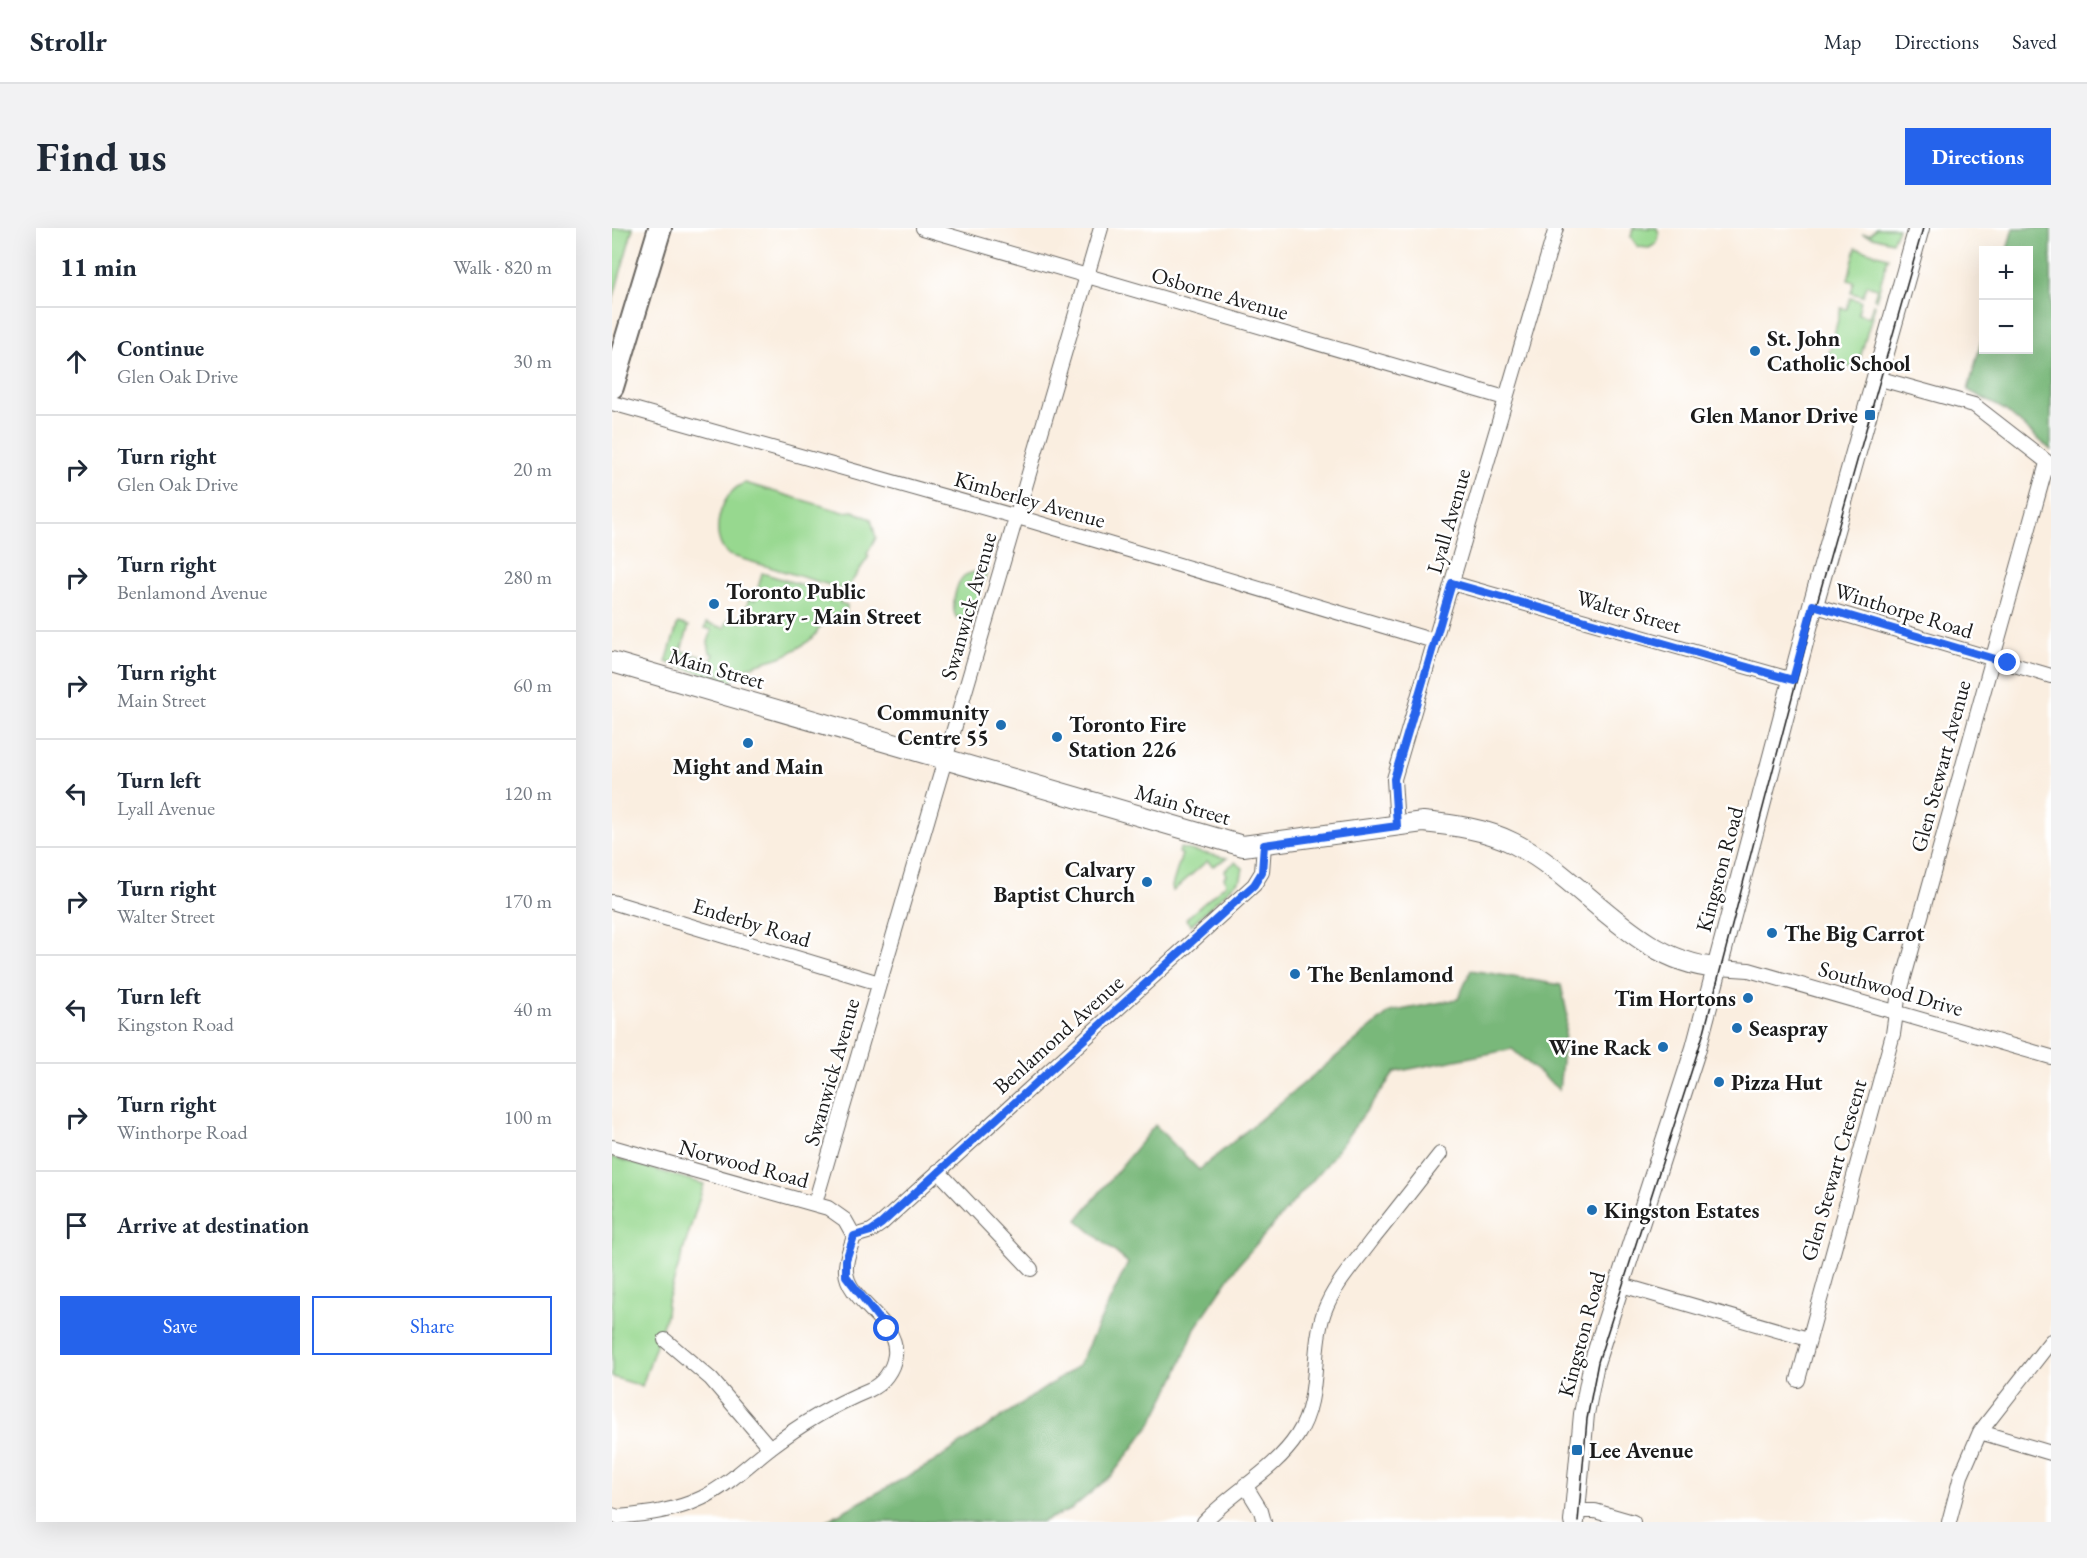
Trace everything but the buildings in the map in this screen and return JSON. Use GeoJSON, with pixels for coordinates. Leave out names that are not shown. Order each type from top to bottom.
{"type":"FeatureCollection","features":[{"type":"Feature","properties":{"kind":"main road"},"geometry":{"type":"LineString","coordinates":[[612,387],[660,228]]}},
{"type":"Feature","properties":{"kind":"main road","name":"Kingston Road"},"geometry":{"type":"LineString","coordinates":[[1575,1516],[1584,1414],[1597,1353],[1683,1089],[1718,968],[1813,605],[1920,228]]}},
{"type":"Feature","properties":{"kind":"main road","name":"Main Street"},"geometry":{"type":"LineString","coordinates":[[612,662],[1243,846],[1423,822],[1447,824],[1511,842],[1664,954],[1691,964],[1718,968]]}},
{"type":"Feature","properties":{"kind":"street","name":"Osborne Avenue"},"geometry":{"type":"LineString","coordinates":[[923,228],[1505,398]]}},
{"type":"Feature","properties":{"kind":"street","name":"Swanwick Avenue"},"geometry":{"type":"LineString","coordinates":[[815,1203],[1101,228]]}},
{"type":"Feature","properties":{"kind":"street","name":"Lyall Avenue"},"geometry":{"type":"LineString","coordinates":[[1397,826],[1394,779],[1556,228]]}},
{"type":"Feature","properties":{"kind":"street"},"geometry":{"type":"LineString","coordinates":[[1877,378],[1974,405],[2049,464]]}},
{"type":"Feature","properties":{"kind":"street","name":"Kimberley Avenue"},"geometry":{"type":"LineString","coordinates":[[612,403],[1016,517],[1434,641]]}},
{"type":"Feature","properties":{"kind":"street","name":"Glen Stewart Avenue"},"geometry":{"type":"LineString","coordinates":[[1897,1011],[1898,999],[1992,659],[2049,464]]}},
{"type":"Feature","properties":{"kind":"street","name":"Walter Street"},"geometry":{"type":"LineString","coordinates":[[1452,583],[1793,680]]}},
{"type":"Feature","properties":{"kind":"street","name":"Winthorpe Road"},"geometry":{"type":"LineString","coordinates":[[1813,605],[2051,676]]}},
{"type":"Feature","properties":{"kind":"street","name":"Benlamond Avenue"},"geometry":{"type":"LineString","coordinates":[[854,1236],[871,1231],[881,1224],[1254,885],[1262,872],[1264,845]]}},
{"type":"Feature","properties":{"kind":"street","name":"Enderby Road"},"geometry":{"type":"LineString","coordinates":[[612,902],[879,982]]}},
{"type":"Feature","properties":{"kind":"street","name":"Southwood Drive"},"geometry":{"type":"LineString","coordinates":[[1718,968],[1749,970],[2051,1057]]}},
{"type":"Feature","properties":{"kind":"street","name":"Glen Stewart Crescent"},"geometry":{"type":"LineString","coordinates":[[1798,1380],[1897,1011]]}},
{"type":"Feature","properties":{"kind":"street","name":"Norwood Road"},"geometry":{"type":"LineString","coordinates":[[612,1147],[815,1203],[837,1214],[854,1236]]}},
{"type":"Feature","properties":{"kind":"street"},"geometry":{"type":"LineString","coordinates":[[1204,1522],[1220,1505],[1282,1455],[1305,1422],[1312,1398],[1320,1325],[1334,1292],[1440,1154]]}},
{"type":"Feature","properties":{"kind":"street"},"geometry":{"type":"LineString","coordinates":[[938,1171],[1030,1269]]}},
{"type":"Feature","properties":{"kind":"street"},"geometry":{"type":"LineString","coordinates":[[615,1518],[664,1511],[702,1498],[827,1408],[872,1388],[884,1379],[891,1369],[895,1349],[891,1336],[846,1276],[846,1260],[854,1236]]}},
{"type":"Feature","properties":{"kind":"street"},"geometry":{"type":"LineString","coordinates":[[1618,1284],[1808,1339]]}},
{"type":"Feature","properties":{"kind":"street"},"geometry":{"type":"LineString","coordinates":[[665,1340],[711,1379],[770,1448]]}},
{"type":"Feature","properties":{"kind":"street"},"geometry":{"type":"LineString","coordinates":[[1949,1522],[1961,1476],[1980,1432],[2051,1341]]}},
{"type":"Feature","properties":{"kind":"street"},"geometry":{"type":"LineString","coordinates":[[1980,1432],[2051,1453]]}},
{"type":"Feature","properties":{"kind":"street"},"geometry":{"type":"LineString","coordinates":[[1245,1485],[1261,1511],[1263,1522]]}},
{"type":"Feature","properties":{"kind":"street"},"geometry":{"type":"LineString","coordinates":[[1575,1516],[1595,1511],[1634,1522]]}},
{"type":"Feature","properties":{"kind":"green space"},"geometry":{"type":"Polygon","coordinates":[[[612,228],[633,228],[612,303],[612,228]]]}},
{"type":"Feature","properties":{"kind":"green space"},"geometry":{"type":"Polygon","coordinates":[[[1633,228],[1657,228],[1658,240],[1649,248],[1638,247],[1631,237],[1633,228]]]}},
{"type":"Feature","properties":{"kind":"green space"},"geometry":{"type":"Polygon","coordinates":[[[1876,228],[1898,228],[1892,242],[1862,234],[1871,234],[1876,228]]]}},
{"type":"Feature","properties":{"kind":"green space"},"geometry":{"type":"Polygon","coordinates":[[[2013,228],[2051,228],[2051,450],[2005,410],[1968,390],[1979,350],[1979,354],[2033,354],[2033,246],[2008,246],[2013,228]]]}},
{"type":"Feature","properties":{"kind":"green space"},"geometry":{"type":"Polygon","coordinates":[[[1856,248],[1888,257],[1876,300],[1874,299],[1877,288],[1867,285],[1863,296],[1851,293],[1854,282],[1848,280],[1856,248]]]}},
{"type":"Feature","properties":{"kind":"green space"},"geometry":{"type":"Polygon","coordinates":[[[1850,298],[1861,301],[1858,314],[1869,317],[1873,304],[1875,305],[1857,369],[1827,361],[1841,308],[1847,309],[1850,298]]]}},
{"type":"Feature","properties":{"kind":"green space"},"geometry":{"type":"Polygon","coordinates":[[[745,483],[843,512],[853,511],[871,519],[876,538],[867,554],[869,556],[846,590],[729,555],[722,548],[719,538],[719,516],[729,495],[745,483]]]}},
{"type":"Feature","properties":{"kind":"green space"},"geometry":{"type":"Polygon","coordinates":[[[988,569],[971,623],[957,618],[954,603],[961,580],[964,576],[988,569]]]}},
{"type":"Feature","properties":{"kind":"green space"},"geometry":{"type":"Polygon","coordinates":[[[762,573],[842,597],[840,603],[847,605],[846,613],[835,615],[827,620],[813,637],[788,654],[743,670],[731,682],[722,679],[711,661],[714,654],[710,653],[708,642],[712,630],[705,628],[707,623],[724,628],[729,619],[742,623],[749,598],[755,600],[762,573]]]}},
{"type":"Feature","properties":{"kind":"green space"},"geometry":{"type":"Polygon","coordinates":[[[678,623],[689,626],[681,651],[693,654],[674,665],[666,662],[678,623]]]}},
{"type":"Feature","properties":{"kind":"green space"},"geometry":{"type":"Polygon","coordinates":[[[696,655],[706,659],[719,678],[677,666],[696,655]]]}},
{"type":"Feature","properties":{"kind":"green space"},"geometry":{"type":"Polygon","coordinates":[[[1180,848],[1227,858],[1213,866],[1207,861],[1173,891],[1172,886],[1182,854],[1179,853],[1180,848]]]}},
{"type":"Feature","properties":{"kind":"green space"},"geometry":{"type":"Polygon","coordinates":[[[1235,862],[1243,868],[1241,878],[1191,925],[1186,920],[1188,917],[1226,884],[1224,877],[1227,874],[1224,871],[1235,862]]]}},
{"type":"Feature","properties":{"kind":"green space"},"geometry":{"type":"Polygon","coordinates":[[[1471,970],[1561,985],[1567,1013],[1559,1090],[1512,1049],[1395,1072],[1327,1164],[1238,1265],[1195,1328],[1176,1376],[1151,1424],[1112,1475],[1070,1510],[1041,1522],[824,1522],[932,1463],[1078,1366],[1128,1263],[1077,1220],[1155,1125],[1199,1170],[1390,1012],[1458,999],[1471,970]]]}},
{"type":"Feature","properties":{"kind":"green space"},"geometry":{"type":"Polygon","coordinates":[[[612,1157],[704,1184],[667,1303],[666,1315],[642,1386],[612,1377],[612,1157]]]}},
{"type":"Feature","properties":{"kind":"tram line"},"geometry":{"type":"LineString","coordinates":[[1578,1522],[1587,1419],[1598,1362],[1704,1032],[1816,606],[1923,228]]}},
{"type":"Feature","properties":{"kind":"place","name":"St. John Catholic School"},"geometry":{"type":"Point","coordinates":[1755,351]}},
{"type":"Feature","properties":{"kind":"place","name":"Glen Manor Drive"},"geometry":{"type":"Point","coordinates":[1870,415]}},
{"type":"Feature","properties":{"kind":"place","name":"Toronto Public Library - Main Street"},"geometry":{"type":"Point","coordinates":[714,604]}},
{"type":"Feature","properties":{"kind":"place","name":"Community Centre 55"},"geometry":{"type":"Point","coordinates":[1001,725]}},
{"type":"Feature","properties":{"kind":"place","name":"Toronto Fire Station 226"},"geometry":{"type":"Point","coordinates":[1057,737]}},
{"type":"Feature","properties":{"kind":"place","name":"Might and Main"},"geometry":{"type":"Point","coordinates":[748,743]}},
{"type":"Feature","properties":{"kind":"place","name":"Calvary Baptist Church"},"geometry":{"type":"Point","coordinates":[1147,882]}},
{"type":"Feature","properties":{"kind":"place","name":"The Big Carrot"},"geometry":{"type":"Point","coordinates":[1772,933]}},
{"type":"Feature","properties":{"kind":"place","name":"The Benlamond"},"geometry":{"type":"Point","coordinates":[1295,974]}},
{"type":"Feature","properties":{"kind":"place","name":"Tim Hortons"},"geometry":{"type":"Point","coordinates":[1748,998]}},
{"type":"Feature","properties":{"kind":"place","name":"Seaspray"},"geometry":{"type":"Point","coordinates":[1737,1028]}},
{"type":"Feature","properties":{"kind":"place","name":"Wine Rack"},"geometry":{"type":"Point","coordinates":[1663,1047]}},
{"type":"Feature","properties":{"kind":"place","name":"Pizza Hut"},"geometry":{"type":"Point","coordinates":[1719,1082]}},
{"type":"Feature","properties":{"kind":"place","name":"Kingston Estates"},"geometry":{"type":"Point","coordinates":[1592,1210]}},
{"type":"Feature","properties":{"kind":"place","name":"Lee Avenue"},"geometry":{"type":"Point","coordinates":[1577,1450]}},
{"type":"Feature","properties":{"kind":"route"},"geometry":{"type":"LineString","coordinates":[[887,1329],[846,1276],[846,1260],[854,1236],[871,1231],[881,1224],[1254,885],[1262,872],[1264,845],[1397,826],[1393,792],[1394,779],[1452,583],[1793,680],[1813,605],[2008,663]]}}]}
